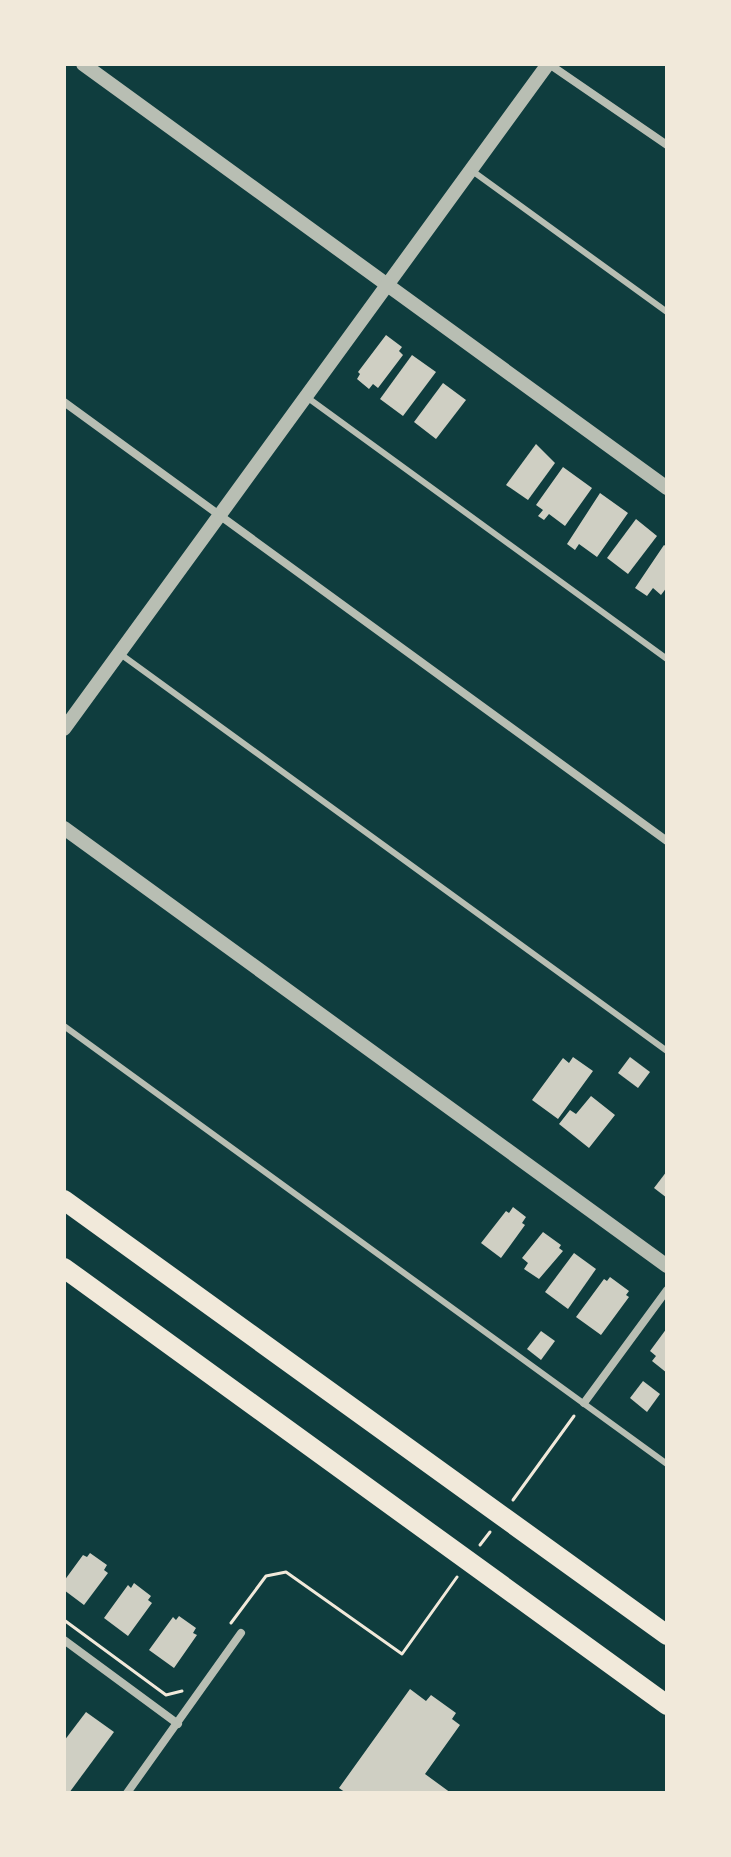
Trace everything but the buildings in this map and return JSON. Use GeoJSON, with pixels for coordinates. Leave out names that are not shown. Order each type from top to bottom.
{"type":"FeatureCollection","features":[{"type":"Feature","properties":{"kind":"highway"},"geometry":{"type":"LineString","coordinates":[[64,1200],[667,1635]]}},
{"type":"Feature","properties":{"kind":"highway"},"geometry":{"type":"LineString","coordinates":[[64,1268],[667,1705]]}},
{"type":"Feature","properties":{"kind":"street"},"geometry":{"type":"LineString","coordinates":[[83,64],[667,488]]}},
{"type":"Feature","properties":{"kind":"street"},"geometry":{"type":"LineString","coordinates":[[64,729],[549,64],[667,145]]}},
{"type":"Feature","properties":{"kind":"street"},"geometry":{"type":"LineString","coordinates":[[64,402],[667,841]]}},
{"type":"Feature","properties":{"kind":"street"},"geometry":{"type":"LineString","coordinates":[[64,828],[667,1266]]}},
{"type":"Feature","properties":{"kind":"street"},"geometry":{"type":"LineString","coordinates":[[584,1403],[667,1290]]}},
{"type":"Feature","properties":{"kind":"street"},"geometry":{"type":"LineString","coordinates":[[127,1793],[241,1633]]}},
{"type":"Feature","properties":{"kind":"street"},"geometry":{"type":"LineString","coordinates":[[64,1640],[178,1724]]}},
{"type":"Feature","properties":{"kind":"lane"},"geometry":{"type":"LineString","coordinates":[[471,170],[667,312]]}},
{"type":"Feature","properties":{"kind":"lane"},"geometry":{"type":"LineString","coordinates":[[305,396],[667,659]]}},
{"type":"Feature","properties":{"kind":"lane"},"geometry":{"type":"LineString","coordinates":[[119,653],[667,1051]]}},
{"type":"Feature","properties":{"kind":"lane"},"geometry":{"type":"LineString","coordinates":[[64,1026],[667,1464]]}},
{"type":"Feature","properties":{"kind":"path"},"geometry":{"type":"LineString","coordinates":[[505,1510],[574,1416]]}},
{"type":"Feature","properties":{"kind":"path"},"geometry":{"type":"LineString","coordinates":[[477,1548],[496,1523]]}},
{"type":"Feature","properties":{"kind":"path"},"geometry":{"type":"LineString","coordinates":[[224,1633],[266,1576],[286,1572],[402,1654],[459,1574]]}},
{"type":"Feature","properties":{"kind":"path"},"geometry":{"type":"LineString","coordinates":[[64,1620],[170,1696],[181,1691],[190,1679]]}}]}
